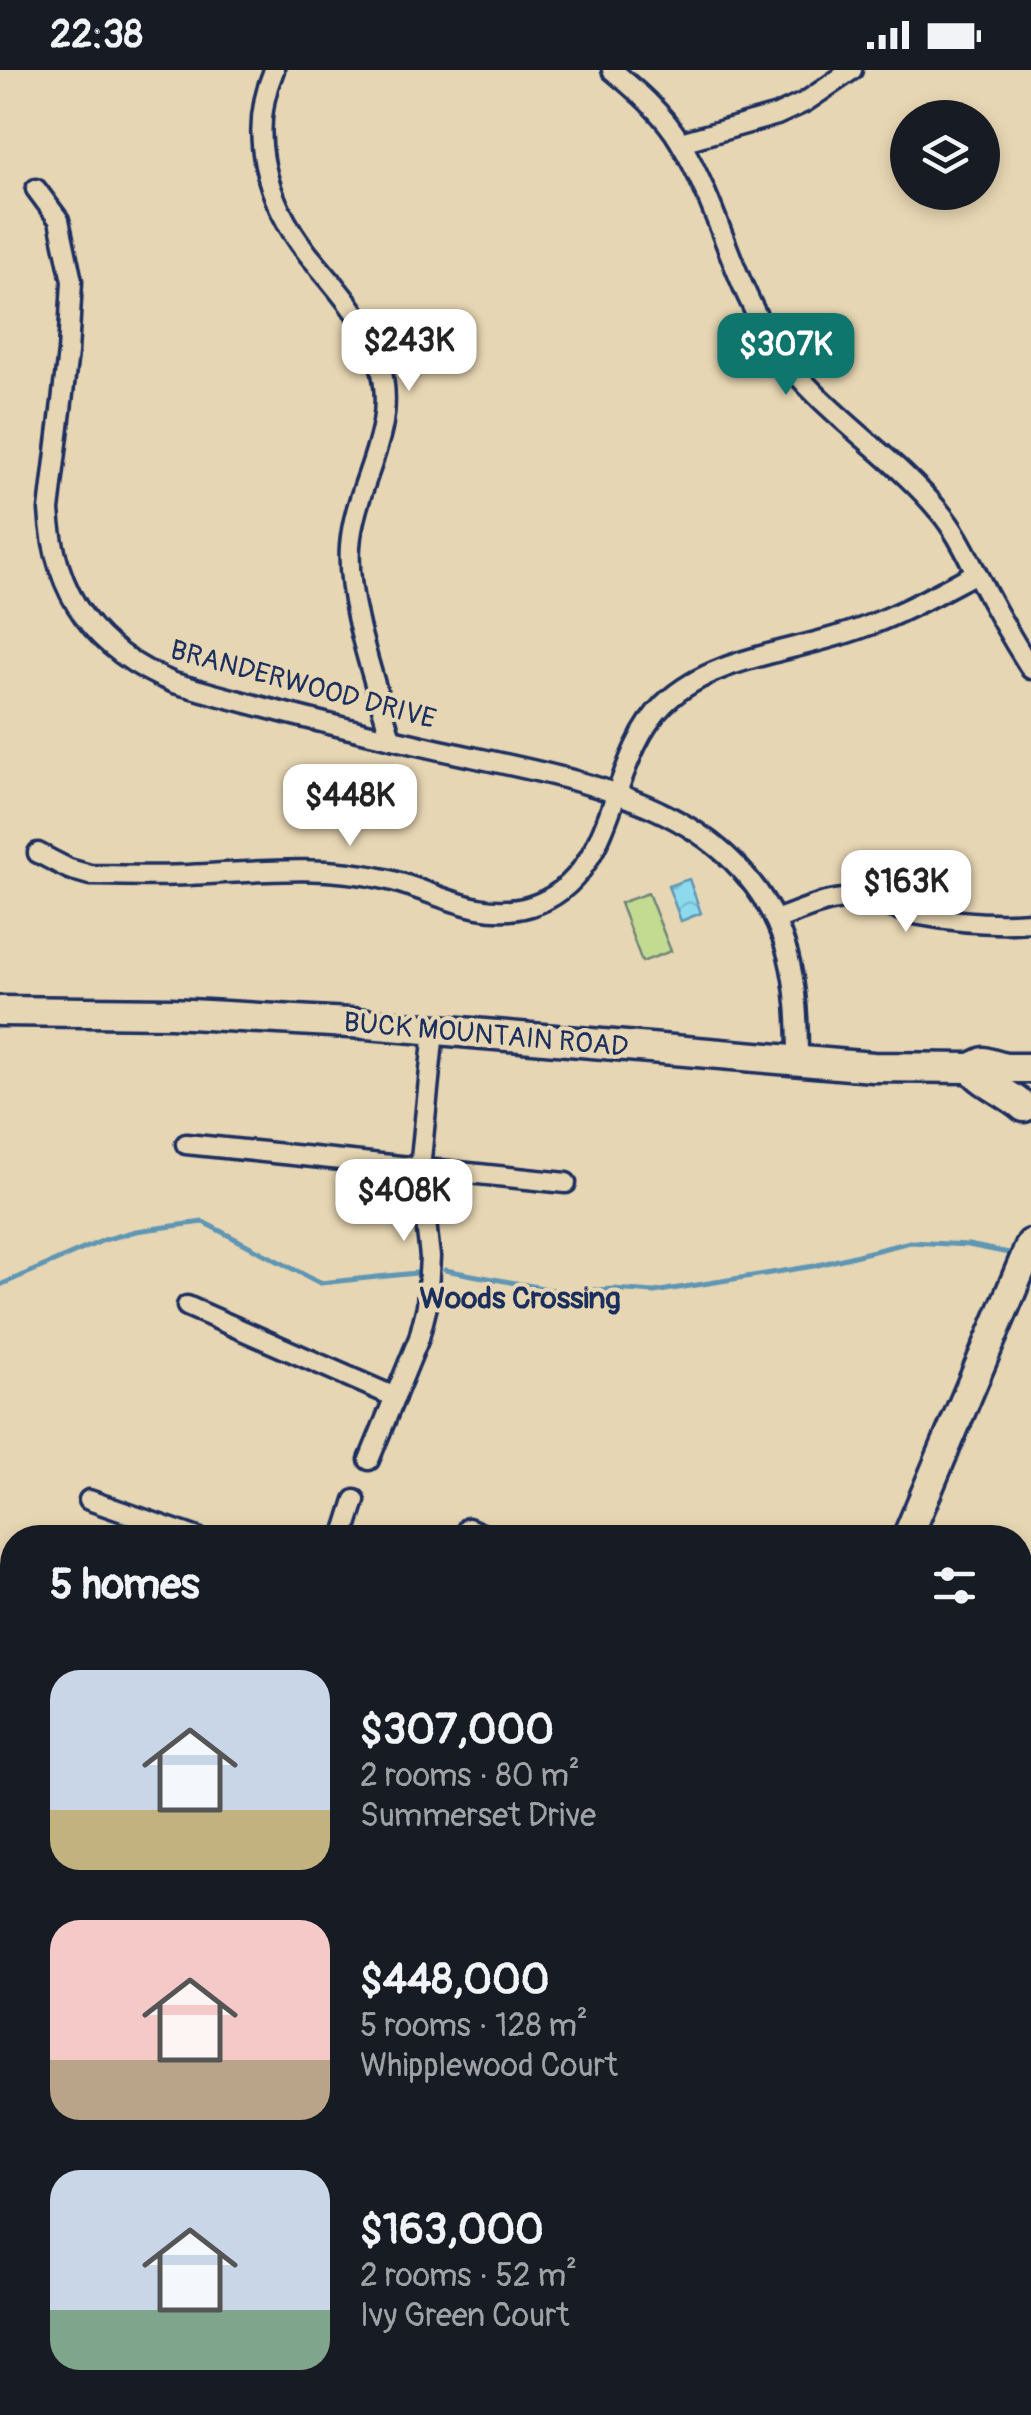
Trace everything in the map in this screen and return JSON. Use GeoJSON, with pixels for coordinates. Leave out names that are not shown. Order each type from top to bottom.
{"type":"FeatureCollection","features":[{"type":"Feature","properties":{"kind":"main road","name":"BUCK MOUNTAIN ROAD"},"geometry":{"type":"LineString","coordinates":[[0,1010],[172,1013],[434,1030],[873,1067],[972,1068],[984,1062],[1005,1068],[1031,1068]]}},
{"type":"Feature","properties":{"kind":"main road"},"geometry":{"type":"LineString","coordinates":[[972,1068],[978,1077],[1006,1091],[1028,1114]]}},
{"type":"Feature","properties":{"kind":"main road"},"geometry":{"type":"LineString","coordinates":[[1028,1114],[1024,1094],[1031,1078]]}},
{"type":"Feature","properties":{"kind":"main road"},"geometry":{"type":"LineString","coordinates":[[912,1525],[1031,1244]]}},
{"type":"Feature","properties":{"kind":"street"},"geometry":{"type":"LineString","coordinates":[[274,70],[261,125],[268,181],[290,228],[355,312],[380,362],[385,386],[383,435],[354,524],[350,568],[391,739]]}},
{"type":"Feature","properties":{"kind":"street"},"geometry":{"type":"LineString","coordinates":[[612,70],[642,96],[681,142],[738,276],[776,348],[818,398],[869,440],[939,511],[956,534],[1031,669]]}},
{"type":"Feature","properties":{"kind":"street"},"geometry":{"type":"LineString","coordinates":[[681,142],[777,115],[805,102],[852,70]]}},
{"type":"Feature","properties":{"kind":"street","name":"BRANDERWOOD DRIVE"},"geometry":{"type":"LineString","coordinates":[[36,189],[59,220],[72,281],[50,510],[56,562],[78,611],[120,655],[161,678],[255,706],[550,775],[615,794],[658,808],[713,842],[758,891],[775,920],[794,983],[798,1061]]}},
{"type":"Feature","properties":{"kind":"street"},"geometry":{"type":"LineString","coordinates":[[38,852],[69,869],[90,875],[340,872],[384,878],[471,908],[512,910],[552,896],[570,883],[596,846],[636,739],[667,701],[686,686],[748,661],[867,626],[976,573]]}},
{"type":"Feature","properties":{"kind":"street"},"geometry":{"type":"LineString","coordinates":[[775,920],[846,899],[972,922],[1031,922]]}},
{"type":"Feature","properties":{"kind":"street"},"geometry":{"type":"LineString","coordinates":[[369,1460],[419,1338],[429,1292],[430,1256],[420,1169],[434,1030]]}},
{"type":"Feature","properties":{"kind":"street"},"geometry":{"type":"LineString","coordinates":[[186,1144],[566,1183]]}},
{"type":"Feature","properties":{"kind":"street"},"geometry":{"type":"LineString","coordinates":[[187,1306],[396,1397]]}},
{"type":"Feature","properties":{"kind":"street"},"geometry":{"type":"LineString","coordinates":[[89,1500],[161,1525]]}},
{"type":"Feature","properties":{"kind":"street"},"geometry":{"type":"LineString","coordinates":[[347,1525],[355,1500]]}},
{"type":"Feature","properties":{"kind":"green space"},"geometry":{"type":"Polygon","coordinates":[[[648,893],[671,951],[642,962],[620,903],[648,893]]]}},
{"type":"Feature","properties":{"kind":"water"},"geometry":{"type":"Polygon","coordinates":[[[689,879],[701,913],[681,921],[668,886],[689,879]]]}},
{"type":"Feature","properties":{"kind":"waterway"},"geometry":{"type":"LineString","coordinates":[[0,1285],[104,1240],[136,1231],[203,1222],[320,1283],[416,1273]]}},
{"type":"Feature","properties":{"kind":"waterway"},"geometry":{"type":"LineString","coordinates":[[445,1270],[564,1292],[654,1292],[814,1266],[910,1242],[968,1245],[1009,1253]]}},
{"type":"Feature","properties":{"kind":"district","name":"Woods Crossing"},"geometry":{"type":"Point","coordinates":[520,1298]}}]}
